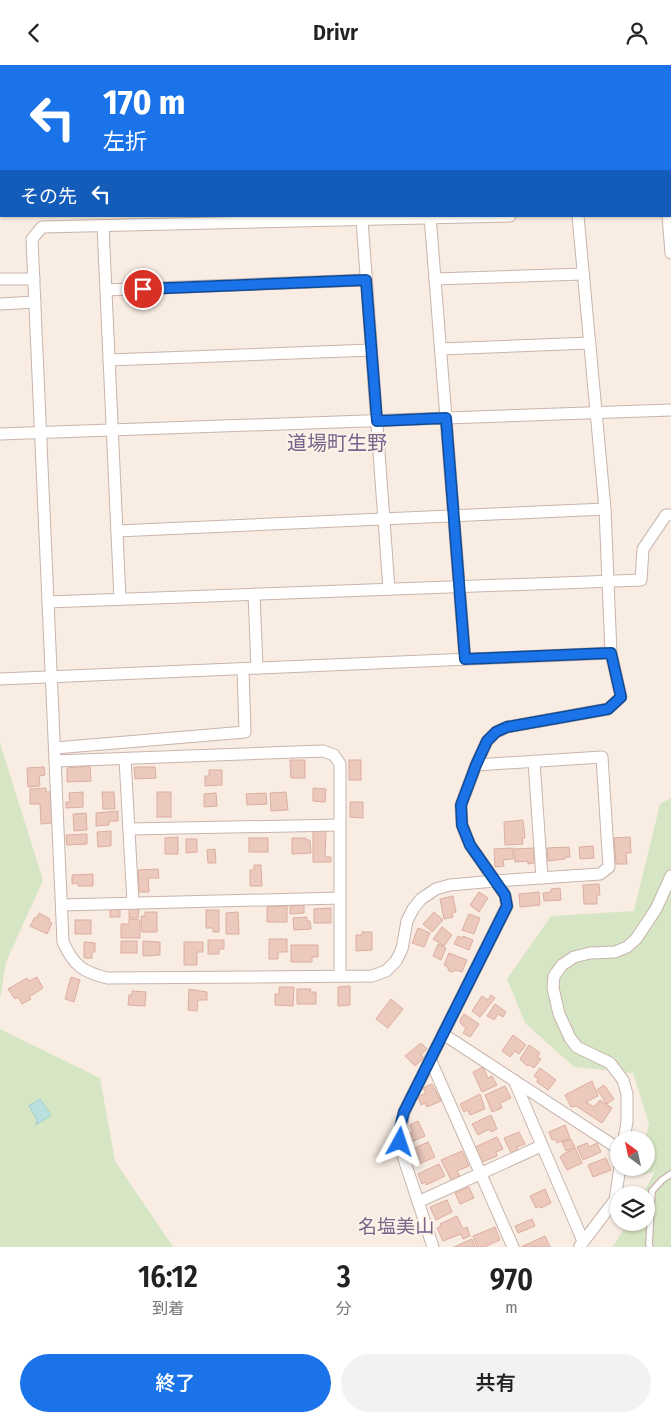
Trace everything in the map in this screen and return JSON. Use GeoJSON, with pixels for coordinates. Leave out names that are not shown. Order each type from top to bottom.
{"type":"FeatureCollection","features":[{"type":"Feature","properties":{"kind":"street"},"geometry":{"type":"LineString","coordinates":[[465,659],[430,217],[362,220],[208,220],[103,225],[59,221],[42,227],[32,239],[63,942],[69,956],[78,966],[90,974],[107,978],[372,976],[386,971],[396,961],[402,949],[407,921],[413,909],[421,899],[436,889],[450,885],[600,874],[609,867],[602,757],[476,765]]}},
{"type":"Feature","properties":{"kind":"street"},"geometry":{"type":"LineString","coordinates":[[433,1247],[402,1156],[400,1127],[404,1112],[507,906],[505,895],[470,845],[462,825],[461,805],[487,741],[496,732],[507,727],[608,709],[621,697],[611,653],[605,509],[578,217]]}},
{"type":"Feature","properties":{"kind":"street"},"geometry":{"type":"LineString","coordinates":[[668,217],[671,253]]}},
{"type":"Feature","properties":{"kind":"street"},"geometry":{"type":"LineString","coordinates":[[362,220],[389,589]]}},
{"type":"Feature","properties":{"kind":"street"},"geometry":{"type":"LineString","coordinates":[[103,225],[120,599]]}},
{"type":"Feature","properties":{"kind":"street"},"geometry":{"type":"LineString","coordinates":[[435,279],[583,274]]}},
{"type":"Feature","properties":{"kind":"street"},"geometry":{"type":"LineString","coordinates":[[0,279],[34,279]]}},
{"type":"Feature","properties":{"kind":"street"},"geometry":{"type":"LineString","coordinates":[[106,290],[366,280]]}},
{"type":"Feature","properties":{"kind":"street"},"geometry":{"type":"LineString","coordinates":[[0,304],[35,302]]}},
{"type":"Feature","properties":{"kind":"street"},"geometry":{"type":"LineString","coordinates":[[440,349],[590,343]]}},
{"type":"Feature","properties":{"kind":"street"},"geometry":{"type":"LineString","coordinates":[[109,360],[371,350]]}},
{"type":"Feature","properties":{"kind":"street"},"geometry":{"type":"LineString","coordinates":[[0,434],[671,410]]}},
{"type":"Feature","properties":{"kind":"street"},"geometry":{"type":"LineString","coordinates":[[117,531],[605,509]]}},
{"type":"Feature","properties":{"kind":"street"},"geometry":{"type":"LineString","coordinates":[[48,602],[641,580],[643,549],[666,515],[671,515]]}},
{"type":"Feature","properties":{"kind":"street"},"geometry":{"type":"LineString","coordinates":[[254,594],[257,668]]}},
{"type":"Feature","properties":{"kind":"street"},"geometry":{"type":"LineString","coordinates":[[0,679],[611,653]]}},
{"type":"Feature","properties":{"kind":"street"},"geometry":{"type":"LineString","coordinates":[[55,748],[245,732],[243,669]]}},
{"type":"Feature","properties":{"kind":"street"},"geometry":{"type":"LineString","coordinates":[[55,761],[323,751],[334,755],[340,764],[340,975]]}},
{"type":"Feature","properties":{"kind":"street"},"geometry":{"type":"LineString","coordinates":[[125,759],[133,903]]}},
{"type":"Feature","properties":{"kind":"street"},"geometry":{"type":"LineString","coordinates":[[534,761],[542,877]]}},
{"type":"Feature","properties":{"kind":"street"},"geometry":{"type":"LineString","coordinates":[[129,829],[340,825]]}},
{"type":"Feature","properties":{"kind":"street"},"geometry":{"type":"LineString","coordinates":[[625,1131],[627,1094],[623,1080],[610,1063],[577,1047],[570,1038],[559,1014],[553,988],[554,976],[562,965],[574,957],[590,953],[615,952],[627,947],[636,939],[656,909],[671,877]]}},
{"type":"Feature","properties":{"kind":"street"},"geometry":{"type":"LineString","coordinates":[[62,905],[340,898]]}},
{"type":"Feature","properties":{"kind":"street"},"geometry":{"type":"LineString","coordinates":[[443,1034],[610,1143]]}},
{"type":"Feature","properties":{"kind":"street"},"geometry":{"type":"LineString","coordinates":[[430,1059],[513,1247]]}},
{"type":"Feature","properties":{"kind":"street"},"geometry":{"type":"LineString","coordinates":[[514,1080],[581,1244],[615,1201],[619,1176]]}},
{"type":"Feature","properties":{"kind":"street"},"geometry":{"type":"LineString","coordinates":[[418,1202],[542,1146]]}},
{"type":"Feature","properties":{"kind":"lane"},"geometry":{"type":"LineString","coordinates":[[650,1247],[652,1191],[662,1180],[671,1174]]}},
{"type":"Feature","properties":{"kind":"green space"},"geometry":{"type":"Polygon","coordinates":[[[0,743],[43,880],[6,962],[0,1000],[0,743]]]}},
{"type":"Feature","properties":{"kind":"green space"},"geometry":{"type":"Polygon","coordinates":[[[671,798],[671,1247],[613,1247],[622,1231],[655,1231],[655,1186],[647,1186],[653,1176],[655,1176],[655,1131],[647,1131],[649,1124],[633,1073],[574,1067],[525,1023],[507,979],[551,916],[634,911],[660,804],[671,798]]]}},
{"type":"Feature","properties":{"kind":"green space"},"geometry":{"type":"Polygon","coordinates":[[[0,1029],[100,1078],[115,1161],[173,1247],[0,1247],[0,1029]]]}},
{"type":"Feature","properties":{"kind":"water"},"geometry":{"type":"Polygon","coordinates":[[[40,1099],[51,1115],[36,1125],[37,1120],[29,1106],[40,1099]]]}},
{"type":"Feature","properties":{"kind":"building"},"geometry":{"type":"Polygon","coordinates":[[[290,760],[305,760],[305,778],[291,778],[290,760]]]}},
{"type":"Feature","properties":{"kind":"building"},"geometry":{"type":"Polygon","coordinates":[[[349,760],[361,760],[361,780],[349,780],[349,760]]]}},
{"type":"Feature","properties":{"kind":"building"},"geometry":{"type":"Polygon","coordinates":[[[90,766],[91,781],[67,782],[67,768],[90,766]]]}},
{"type":"Feature","properties":{"kind":"building"},"geometry":{"type":"Polygon","coordinates":[[[44,767],[45,775],[39,776],[40,786],[28,787],[27,768],[44,767]]]}},
{"type":"Feature","properties":{"kind":"building"},"geometry":{"type":"Polygon","coordinates":[[[134,767],[155,767],[156,778],[135,779],[134,767]]]}},
{"type":"Feature","properties":{"kind":"building"},"geometry":{"type":"Polygon","coordinates":[[[209,770],[222,770],[222,785],[205,786],[205,776],[209,776],[209,770]]]}},
{"type":"Feature","properties":{"kind":"building"},"geometry":{"type":"Polygon","coordinates":[[[46,788],[46,792],[51,792],[52,823],[41,824],[40,804],[30,804],[30,789],[46,788]]]}},
{"type":"Feature","properties":{"kind":"building"},"geometry":{"type":"Polygon","coordinates":[[[313,788],[326,789],[325,802],[313,801],[313,788]]]}},
{"type":"Feature","properties":{"kind":"building"},"geometry":{"type":"Polygon","coordinates":[[[83,792],[83,807],[66,808],[66,802],[70,802],[69,793],[83,792]]]}},
{"type":"Feature","properties":{"kind":"building"},"geometry":{"type":"Polygon","coordinates":[[[102,792],[114,792],[115,809],[103,809],[102,792]]]}},
{"type":"Feature","properties":{"kind":"building"},"geometry":{"type":"Polygon","coordinates":[[[157,792],[171,792],[171,817],[157,817],[157,792]]]}},
{"type":"Feature","properties":{"kind":"building"},"geometry":{"type":"Polygon","coordinates":[[[286,792],[288,810],[271,811],[270,793],[286,792]]]}},
{"type":"Feature","properties":{"kind":"building"},"geometry":{"type":"Polygon","coordinates":[[[216,793],[217,806],[204,807],[204,794],[216,793]]]}},
{"type":"Feature","properties":{"kind":"building"},"geometry":{"type":"Polygon","coordinates":[[[266,793],[267,804],[247,805],[246,794],[266,793]]]}},
{"type":"Feature","properties":{"kind":"building"},"geometry":{"type":"Polygon","coordinates":[[[350,802],[363,802],[363,818],[350,817],[350,802]]]}},
{"type":"Feature","properties":{"kind":"building"},"geometry":{"type":"Polygon","coordinates":[[[118,811],[118,821],[109,821],[109,825],[96,826],[96,813],[118,811]]]}},
{"type":"Feature","properties":{"kind":"building"},"geometry":{"type":"Polygon","coordinates":[[[86,813],[87,830],[74,831],[73,814],[86,813]]]}},
{"type":"Feature","properties":{"kind":"building"},"geometry":{"type":"Polygon","coordinates":[[[523,820],[525,838],[522,838],[523,844],[505,845],[504,822],[523,820]]]}},
{"type":"Feature","properties":{"kind":"building"},"geometry":{"type":"Polygon","coordinates":[[[313,830],[326,830],[325,857],[331,857],[331,862],[313,862],[313,830]]]}},
{"type":"Feature","properties":{"kind":"building"},"geometry":{"type":"Polygon","coordinates":[[[111,831],[111,846],[98,847],[97,832],[111,831]]]}},
{"type":"Feature","properties":{"kind":"building"},"geometry":{"type":"Polygon","coordinates":[[[87,834],[87,844],[67,845],[66,835],[87,834]]]}},
{"type":"Feature","properties":{"kind":"building"},"geometry":{"type":"Polygon","coordinates":[[[178,837],[178,854],[165,854],[165,838],[178,837]]]}},
{"type":"Feature","properties":{"kind":"building"},"geometry":{"type":"Polygon","coordinates":[[[630,837],[631,853],[626,853],[627,864],[616,864],[614,838],[630,837]]]}},
{"type":"Feature","properties":{"kind":"building"},"geometry":{"type":"Polygon","coordinates":[[[249,838],[268,838],[268,852],[249,852],[249,838]]]}},
{"type":"Feature","properties":{"kind":"building"},"geometry":{"type":"Polygon","coordinates":[[[292,838],[306,838],[306,840],[310,840],[311,853],[292,854],[292,838]]]}},
{"type":"Feature","properties":{"kind":"building"},"geometry":{"type":"Polygon","coordinates":[[[186,839],[197,839],[197,852],[186,853],[186,839]]]}},
{"type":"Feature","properties":{"kind":"building"},"geometry":{"type":"Polygon","coordinates":[[[593,846],[594,858],[580,859],[579,847],[593,846]]]}},
{"type":"Feature","properties":{"kind":"building"},"geometry":{"type":"Polygon","coordinates":[[[569,847],[570,857],[548,861],[547,848],[569,847]]]}},
{"type":"Feature","properties":{"kind":"building"},"geometry":{"type":"Polygon","coordinates":[[[513,848],[513,859],[503,860],[504,866],[495,867],[494,849],[513,848]]]}},
{"type":"Feature","properties":{"kind":"building"},"geometry":{"type":"Polygon","coordinates":[[[534,848],[534,863],[528,864],[528,861],[515,862],[514,849],[534,848]]]}},
{"type":"Feature","properties":{"kind":"building"},"geometry":{"type":"Polygon","coordinates":[[[215,849],[216,863],[208,863],[207,850],[215,849]]]}},
{"type":"Feature","properties":{"kind":"building"},"geometry":{"type":"Polygon","coordinates":[[[254,865],[261,865],[262,886],[250,886],[250,870],[254,870],[254,865]]]}},
{"type":"Feature","properties":{"kind":"building"},"geometry":{"type":"Polygon","coordinates":[[[158,869],[159,878],[148,878],[149,892],[139,892],[138,870],[158,869]]]}},
{"type":"Feature","properties":{"kind":"building"},"geometry":{"type":"Polygon","coordinates":[[[93,874],[93,886],[78,886],[78,883],[72,884],[72,875],[93,874]]]}},
{"type":"Feature","properties":{"kind":"building"},"geometry":{"type":"Polygon","coordinates":[[[599,884],[600,895],[597,895],[597,904],[584,904],[583,885],[599,884]]]}},
{"type":"Feature","properties":{"kind":"building"},"geometry":{"type":"Polygon","coordinates":[[[560,888],[561,900],[544,901],[543,893],[551,892],[551,889],[560,888]]]}},
{"type":"Feature","properties":{"kind":"building"},"geometry":{"type":"Polygon","coordinates":[[[479,892],[488,898],[479,912],[470,905],[479,892]]]}},
{"type":"Feature","properties":{"kind":"building"},"geometry":{"type":"Polygon","coordinates":[[[539,892],[540,905],[520,907],[519,894],[539,892]]]}},
{"type":"Feature","properties":{"kind":"building"},"geometry":{"type":"Polygon","coordinates":[[[453,896],[456,912],[452,913],[453,917],[444,919],[440,899],[453,896]]]}},
{"type":"Feature","properties":{"kind":"building"},"geometry":{"type":"Polygon","coordinates":[[[304,905],[304,913],[290,914],[290,906],[304,905]]]}},
{"type":"Feature","properties":{"kind":"building"},"geometry":{"type":"Polygon","coordinates":[[[287,906],[287,922],[267,922],[267,907],[287,906]]]}},
{"type":"Feature","properties":{"kind":"building"},"geometry":{"type":"Polygon","coordinates":[[[110,908],[120,908],[120,917],[110,917],[110,908]]]}},
{"type":"Feature","properties":{"kind":"building"},"geometry":{"type":"Polygon","coordinates":[[[129,908],[139,908],[138,918],[129,918],[129,908]]]}},
{"type":"Feature","properties":{"kind":"building"},"geometry":{"type":"Polygon","coordinates":[[[331,908],[331,923],[314,923],[314,909],[331,908]]]}},
{"type":"Feature","properties":{"kind":"building"},"geometry":{"type":"Polygon","coordinates":[[[206,910],[219,910],[219,932],[213,932],[213,928],[206,928],[206,910]]]}},
{"type":"Feature","properties":{"kind":"building"},"geometry":{"type":"Polygon","coordinates":[[[145,912],[157,912],[157,932],[142,932],[141,916],[145,916],[145,912]]]}},
{"type":"Feature","properties":{"kind":"building"},"geometry":{"type":"Polygon","coordinates":[[[238,912],[239,934],[226,934],[226,913],[238,912]]]}},
{"type":"Feature","properties":{"kind":"building"},"geometry":{"type":"Polygon","coordinates":[[[434,912],[443,920],[432,932],[423,924],[434,912]]]}},
{"type":"Feature","properties":{"kind":"building"},"geometry":{"type":"Polygon","coordinates":[[[39,913],[50,919],[49,921],[52,923],[47,934],[30,926],[39,913]]]}},
{"type":"Feature","properties":{"kind":"building"},"geometry":{"type":"Polygon","coordinates":[[[469,914],[480,918],[474,934],[462,930],[469,914]]]}},
{"type":"Feature","properties":{"kind":"building"},"geometry":{"type":"Polygon","coordinates":[[[307,917],[307,921],[310,921],[311,929],[294,930],[293,918],[307,917]]]}},
{"type":"Feature","properties":{"kind":"building"},"geometry":{"type":"Polygon","coordinates":[[[129,919],[140,920],[140,938],[121,938],[121,924],[129,924],[129,919]]]}},
{"type":"Feature","properties":{"kind":"building"},"geometry":{"type":"Polygon","coordinates":[[[75,920],[91,920],[91,934],[75,934],[75,920]]]}},
{"type":"Feature","properties":{"kind":"building"},"geometry":{"type":"Polygon","coordinates":[[[442,927],[452,935],[444,946],[433,939],[442,927]]]}},
{"type":"Feature","properties":{"kind":"building"},"geometry":{"type":"Polygon","coordinates":[[[418,928],[430,933],[424,947],[412,943],[418,928]]]}},
{"type":"Feature","properties":{"kind":"building"},"geometry":{"type":"Polygon","coordinates":[[[362,932],[372,932],[372,950],[356,951],[356,935],[362,935],[362,932]]]}},
{"type":"Feature","properties":{"kind":"building"},"geometry":{"type":"Polygon","coordinates":[[[458,936],[473,940],[469,950],[454,944],[458,936]]]}},
{"type":"Feature","properties":{"kind":"building"},"geometry":{"type":"Polygon","coordinates":[[[269,939],[287,939],[287,952],[278,952],[278,959],[269,959],[269,939]]]}},
{"type":"Feature","properties":{"kind":"building"},"geometry":{"type":"Polygon","coordinates":[[[208,940],[224,940],[224,949],[219,949],[219,954],[208,954],[208,940]]]}},
{"type":"Feature","properties":{"kind":"building"},"geometry":{"type":"Polygon","coordinates":[[[121,941],[137,941],[137,953],[121,953],[121,941]]]}},
{"type":"Feature","properties":{"kind":"building"},"geometry":{"type":"Polygon","coordinates":[[[143,941],[160,942],[160,955],[143,956],[143,941]]]}},
{"type":"Feature","properties":{"kind":"building"},"geometry":{"type":"Polygon","coordinates":[[[84,942],[95,943],[95,952],[92,952],[92,958],[84,958],[84,942]]]}},
{"type":"Feature","properties":{"kind":"building"},"geometry":{"type":"Polygon","coordinates":[[[184,942],[203,942],[203,952],[197,952],[197,965],[184,965],[184,942]]]}},
{"type":"Feature","properties":{"kind":"building"},"geometry":{"type":"Polygon","coordinates":[[[438,944],[446,948],[441,960],[433,956],[438,944]]]}},
{"type":"Feature","properties":{"kind":"building"},"geometry":{"type":"Polygon","coordinates":[[[291,945],[318,945],[318,957],[312,957],[312,962],[291,962],[291,945]]]}},
{"type":"Feature","properties":{"kind":"building"},"geometry":{"type":"Polygon","coordinates":[[[449,953],[467,960],[462,972],[456,970],[449,971],[447,966],[444,965],[449,953]]]}},
{"type":"Feature","properties":{"kind":"building"},"geometry":{"type":"Polygon","coordinates":[[[37,977],[43,988],[22,1004],[18,997],[15,999],[8,989],[27,978],[29,981],[37,977]]]}},
{"type":"Feature","properties":{"kind":"building"},"geometry":{"type":"Polygon","coordinates":[[[71,977],[80,980],[74,1002],[65,999],[71,977]]]}},
{"type":"Feature","properties":{"kind":"building"},"geometry":{"type":"Polygon","coordinates":[[[350,986],[350,1005],[338,1006],[338,987],[350,986]]]}},
{"type":"Feature","properties":{"kind":"building"},"geometry":{"type":"Polygon","coordinates":[[[279,987],[294,987],[293,1006],[275,1005],[275,994],[279,994],[279,987]]]}},
{"type":"Feature","properties":{"kind":"building"},"geometry":{"type":"Polygon","coordinates":[[[189,989],[207,992],[207,1000],[198,1000],[197,1011],[188,1010],[189,989]]]}},
{"type":"Feature","properties":{"kind":"building"},"geometry":{"type":"Polygon","coordinates":[[[297,989],[311,989],[310,992],[316,992],[316,1004],[297,1004],[297,989]]]}},
{"type":"Feature","properties":{"kind":"building"},"geometry":{"type":"Polygon","coordinates":[[[132,991],[146,992],[145,1006],[128,1005],[129,995],[132,995],[132,991]]]}},
{"type":"Feature","properties":{"kind":"building"},"geometry":{"type":"Polygon","coordinates":[[[491,995],[495,998],[480,1017],[472,1011],[482,996],[488,1000],[491,995]]]}},
{"type":"Feature","properties":{"kind":"building"},"geometry":{"type":"Polygon","coordinates":[[[391,999],[403,1009],[388,1028],[376,1019],[391,999]]]}},
{"type":"Feature","properties":{"kind":"building"},"geometry":{"type":"Polygon","coordinates":[[[495,1004],[506,1012],[503,1017],[498,1014],[494,1020],[487,1016],[495,1004]]]}},
{"type":"Feature","properties":{"kind":"building"},"geometry":{"type":"Polygon","coordinates":[[[464,1014],[479,1024],[470,1037],[463,1033],[466,1028],[461,1024],[460,1020],[464,1014]]]}},
{"type":"Feature","properties":{"kind":"building"},"geometry":{"type":"Polygon","coordinates":[[[513,1035],[526,1045],[519,1054],[515,1051],[510,1057],[502,1051],[513,1035]]]}},
{"type":"Feature","properties":{"kind":"building"},"geometry":{"type":"Polygon","coordinates":[[[421,1043],[427,1049],[421,1055],[424,1058],[415,1066],[405,1056],[421,1043]]]}},
{"type":"Feature","properties":{"kind":"building"},"geometry":{"type":"Polygon","coordinates":[[[529,1045],[540,1053],[537,1057],[541,1059],[534,1068],[529,1065],[527,1066],[520,1059],[529,1045]]]}},
{"type":"Feature","properties":{"kind":"building"},"geometry":{"type":"Polygon","coordinates":[[[483,1067],[488,1078],[492,1076],[497,1085],[482,1092],[473,1072],[483,1067]]]}},
{"type":"Feature","properties":{"kind":"building"},"geometry":{"type":"Polygon","coordinates":[[[540,1068],[556,1080],[548,1090],[537,1082],[538,1079],[534,1076],[540,1068]]]}},
{"type":"Feature","properties":{"kind":"building"},"geometry":{"type":"Polygon","coordinates":[[[592,1081],[598,1096],[586,1102],[594,1107],[600,1100],[612,1108],[602,1123],[576,1106],[571,1107],[565,1095],[592,1081]]]}},
{"type":"Feature","properties":{"kind":"building"},"geometry":{"type":"Polygon","coordinates":[[[432,1084],[441,1101],[427,1107],[425,1103],[421,1105],[418,1097],[426,1093],[423,1088],[432,1084]]]}},
{"type":"Feature","properties":{"kind":"building"},"geometry":{"type":"Polygon","coordinates":[[[604,1085],[614,1099],[607,1104],[597,1090],[604,1085]]]}},
{"type":"Feature","properties":{"kind":"building"},"geometry":{"type":"Polygon","coordinates":[[[505,1086],[511,1098],[500,1103],[502,1108],[492,1112],[485,1095],[505,1086]]]}},
{"type":"Feature","properties":{"kind":"building"},"geometry":{"type":"Polygon","coordinates":[[[480,1094],[485,1109],[470,1115],[468,1110],[464,1112],[460,1104],[480,1094]]]}},
{"type":"Feature","properties":{"kind":"building"},"geometry":{"type":"Polygon","coordinates":[[[491,1115],[497,1129],[491,1132],[489,1129],[478,1135],[472,1124],[491,1115]]]}},
{"type":"Feature","properties":{"kind":"building"},"geometry":{"type":"Polygon","coordinates":[[[418,1121],[425,1136],[411,1142],[408,1134],[413,1132],[410,1125],[418,1121]]]}},
{"type":"Feature","properties":{"kind":"building"},"geometry":{"type":"Polygon","coordinates":[[[565,1125],[570,1138],[557,1143],[555,1139],[552,1140],[549,1132],[565,1125]]]}},
{"type":"Feature","properties":{"kind":"building"},"geometry":{"type":"Polygon","coordinates":[[[519,1132],[525,1144],[517,1147],[518,1150],[511,1153],[504,1138],[519,1132]]]}},
{"type":"Feature","properties":{"kind":"building"},"geometry":{"type":"Polygon","coordinates":[[[497,1137],[503,1149],[496,1152],[497,1156],[482,1162],[475,1147],[497,1137]]]}},
{"type":"Feature","properties":{"kind":"building"},"geometry":{"type":"Polygon","coordinates":[[[571,1139],[575,1147],[566,1151],[562,1142],[571,1139]]]}},
{"type":"Feature","properties":{"kind":"building"},"geometry":{"type":"Polygon","coordinates":[[[428,1142],[435,1157],[419,1164],[412,1149],[428,1142]]]}},
{"type":"Feature","properties":{"kind":"building"},"geometry":{"type":"Polygon","coordinates":[[[587,1143],[589,1147],[597,1143],[601,1152],[583,1160],[577,1147],[587,1143]]]}},
{"type":"Feature","properties":{"kind":"building"},"geometry":{"type":"Polygon","coordinates":[[[575,1148],[582,1163],[567,1170],[560,1157],[575,1148]]]}},
{"type":"Feature","properties":{"kind":"building"},"geometry":{"type":"Polygon","coordinates":[[[462,1151],[469,1166],[457,1171],[460,1176],[451,1180],[441,1160],[462,1151]]]}},
{"type":"Feature","properties":{"kind":"building"},"geometry":{"type":"Polygon","coordinates":[[[606,1158],[610,1170],[593,1177],[588,1165],[606,1158]]]}},
{"type":"Feature","properties":{"kind":"building"},"geometry":{"type":"Polygon","coordinates":[[[439,1164],[445,1176],[426,1185],[425,1182],[422,1184],[418,1174],[439,1164]]]}},
{"type":"Feature","properties":{"kind":"building"},"geometry":{"type":"Polygon","coordinates":[[[469,1187],[474,1198],[460,1204],[455,1193],[469,1187]]]}},
{"type":"Feature","properties":{"kind":"building"},"geometry":{"type":"Polygon","coordinates":[[[545,1189],[551,1203],[541,1208],[540,1206],[536,1208],[530,1196],[545,1189]]]}},
{"type":"Feature","properties":{"kind":"building"},"geometry":{"type":"Polygon","coordinates":[[[447,1200],[452,1212],[436,1220],[430,1207],[447,1200]]]}},
{"type":"Feature","properties":{"kind":"building"},"geometry":{"type":"Polygon","coordinates":[[[457,1216],[463,1229],[467,1227],[470,1236],[463,1239],[461,1234],[443,1241],[437,1228],[441,1226],[440,1224],[457,1216]]]}},
{"type":"Feature","properties":{"kind":"building"},"geometry":{"type":"Polygon","coordinates":[[[532,1219],[535,1226],[518,1233],[515,1226],[532,1219]]]}},
{"type":"Feature","properties":{"kind":"building"},"geometry":{"type":"Polygon","coordinates":[[[495,1227],[500,1240],[484,1247],[477,1247],[473,1236],[495,1227]]]}},
{"type":"Feature","properties":{"kind":"building"},"geometry":{"type":"Polygon","coordinates":[[[545,1236],[550,1247],[521,1247],[545,1236]]]}},
{"type":"Feature","properties":{"kind":"building"},"geometry":{"type":"Polygon","coordinates":[[[472,1239],[475,1247],[454,1247],[472,1239]]]}},
{"type":"Feature","properties":{"kind":"district","name":"道場町生野"},"geometry":{"type":"Point","coordinates":[337,443]}},
{"type":"Feature","properties":{"kind":"district","name":"名塩美山"},"geometry":{"type":"Point","coordinates":[396,1226]}},
{"type":"Feature","properties":{"kind":"route"},"geometry":{"type":"LineString","coordinates":[[143,289],[366,280],[377,421],[446,418],[465,659],[611,653],[621,697],[608,709],[507,727],[496,732],[487,741],[476,765],[461,805],[462,825],[470,845],[505,895],[507,906],[404,1112],[400,1127],[400,1142]]}}]}
